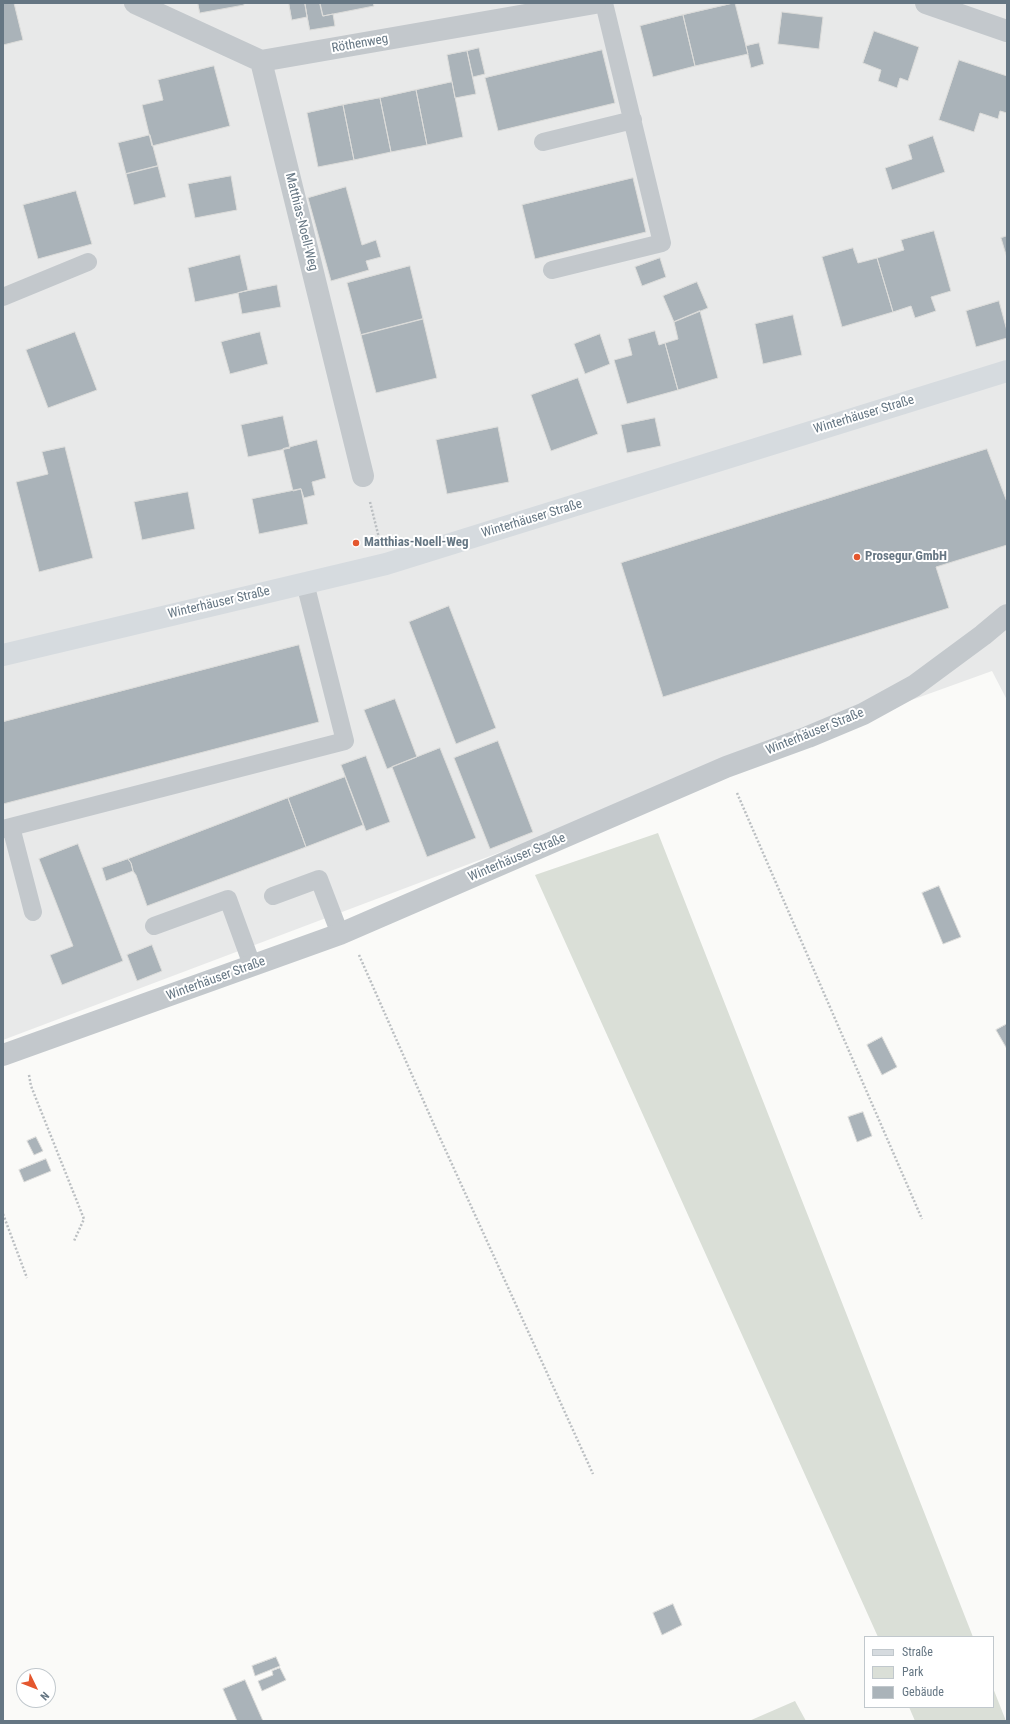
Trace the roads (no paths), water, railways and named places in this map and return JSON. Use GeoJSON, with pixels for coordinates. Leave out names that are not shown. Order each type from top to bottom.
{"type":"FeatureCollection","features":[{"type":"Feature","properties":{"kind":"main road","name":"Winterhäuser Straße"},"geometry":{"type":"LineString","coordinates":[[3,654],[386,564],[1007,371]]}},
{"type":"Feature","properties":{"kind":"street"},"geometry":{"type":"LineString","coordinates":[[136,3],[261,61]]}},
{"type":"Feature","properties":{"kind":"street","name":"Röthenweg"},"geometry":{"type":"LineString","coordinates":[[261,61],[595,3]]}},
{"type":"Feature","properties":{"kind":"street"},"geometry":{"type":"LineString","coordinates":[[926,3],[1007,31]]}},
{"type":"Feature","properties":{"kind":"street","name":"Matthias-Noell-Weg"},"geometry":{"type":"LineString","coordinates":[[261,61],[363,476]]}},
{"type":"Feature","properties":{"kind":"street","name":"Winterhäuser Straße"},"geometry":{"type":"LineString","coordinates":[[3,1055],[344,932],[726,767],[808,738],[863,714],[914,686],[983,635],[1007,615]]}},
{"type":"Feature","properties":{"kind":"lane"},"geometry":{"type":"LineString","coordinates":[[552,270],[662,243],[604,3]]}},
{"type":"Feature","properties":{"kind":"lane"},"geometry":{"type":"LineString","coordinates":[[543,142],[633,120]]}},
{"type":"Feature","properties":{"kind":"lane"},"geometry":{"type":"LineString","coordinates":[[3,297],[88,262]]}},
{"type":"Feature","properties":{"kind":"lane"},"geometry":{"type":"LineString","coordinates":[[33,912],[7,828],[346,741],[304,583]]}},
{"type":"Feature","properties":{"kind":"lane"},"geometry":{"type":"LineString","coordinates":[[272,896],[319,879],[344,932]]}},
{"type":"Feature","properties":{"kind":"lane"},"geometry":{"type":"LineString","coordinates":[[154,926],[228,899],[252,966]]}},
{"type":"Feature","properties":{"kind":"place","name":"Matthias-Noell-Weg"},"geometry":{"type":"Point","coordinates":[356,543]}},
{"type":"Feature","properties":{"kind":"place","name":"Prosegur GmbH"},"geometry":{"type":"Point","coordinates":[857,557]}}]}
